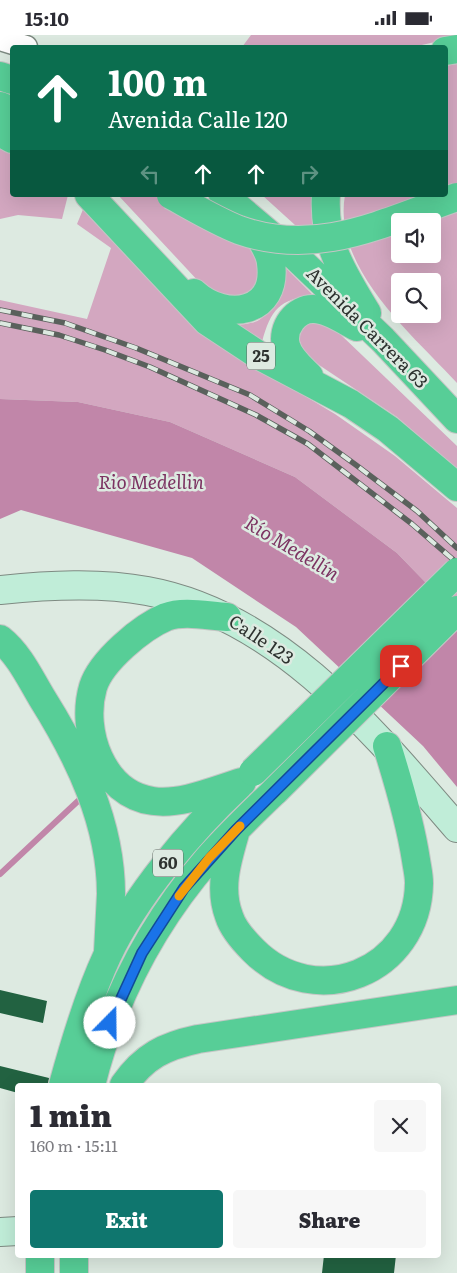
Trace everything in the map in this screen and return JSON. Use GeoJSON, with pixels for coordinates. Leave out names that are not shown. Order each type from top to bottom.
{"type":"FeatureCollection","features":[{"type":"Feature","properties":{"kind":"highway","name":"25"},"geometry":{"type":"LineString","coordinates":[[91,197],[128,234],[207,321],[260,356],[319,387],[388,429],[457,487]]}},
{"type":"Feature","properties":{"kind":"highway","name":"Avenida Carrera 63"},"geometry":{"type":"LineString","coordinates":[[175,197],[239,230],[264,236],[295,240],[335,238],[358,233],[457,197]]}},
{"type":"Feature","properties":{"kind":"highway"},"geometry":{"type":"LineString","coordinates":[[326,197],[326,221],[329,243],[338,264],[383,340]]}},
{"type":"Feature","properties":{"kind":"highway"},"geometry":{"type":"LineString","coordinates":[[128,234],[203,301],[226,311],[240,311],[255,305],[265,295],[271,281],[272,263],[265,246],[232,202]]}},
{"type":"Feature","properties":{"kind":"highway","name":"Avenida Carrera 63"},"geometry":{"type":"LineString","coordinates":[[232,202],[295,256],[383,340],[457,419]]}},
{"type":"Feature","properties":{"kind":"highway"},"geometry":{"type":"LineString","coordinates":[[319,387],[291,359],[285,344],[286,328],[293,318],[304,310],[316,309],[383,340]]}},
{"type":"Feature","properties":{"kind":"highway","name":"60"},"geometry":{"type":"LineString","coordinates":[[64,1083],[89,1001],[108,955],[130,917],[176,853],[210,812],[457,572]]}},
{"type":"Feature","properties":{"kind":"highway","name":"60"},"geometry":{"type":"LineString","coordinates":[[92,1083],[110,1023],[142,953],[184,888],[236,830],[457,610]]}},
{"type":"Feature","properties":{"kind":"highway"},"geometry":{"type":"LineString","coordinates":[[227,617],[185,614],[168,617],[142,630],[127,642],[110,661],[94,686],[90,709],[90,732],[98,755],[118,786],[152,801],[180,799],[247,777]]}},
{"type":"Feature","properties":{"kind":"highway"},"geometry":{"type":"LineString","coordinates":[[0,639],[20,662],[62,730],[89,785],[105,839],[108,862],[111,895],[108,955]]}},
{"type":"Feature","properties":{"kind":"highway"},"geometry":{"type":"LineString","coordinates":[[236,830],[225,869],[225,895],[229,916],[242,939],[263,960],[305,979],[325,981],[360,975],[376,966],[395,950],[406,932],[416,907],[419,882],[413,840],[402,791],[387,746]]}},
{"type":"Feature","properties":{"kind":"highway"},"geometry":{"type":"LineString","coordinates":[[126,1083],[140,1065],[158,1051],[170,1045],[198,1039],[457,1001]]}},
{"type":"Feature","properties":{"kind":"highway"},"geometry":{"type":"LineString","coordinates":[[40,1258],[40,1273]]}},
{"type":"Feature","properties":{"kind":"highway"},"geometry":{"type":"LineString","coordinates":[[74,1258],[74,1273]]}},
{"type":"Feature","properties":{"kind":"main road","name":"Calle 123"},"geometry":{"type":"LineString","coordinates":[[0,590],[82,586],[147,590],[182,600],[227,617],[276,647],[345,705],[387,746],[457,828]]}},
{"type":"Feature","properties":{"kind":"main road"},"geometry":{"type":"LineString","coordinates":[[0,1232],[15,1231]]}},
{"type":"Feature","properties":{"kind":"street"},"geometry":{"type":"LineString","coordinates":[[0,39],[20,45]]}},
{"type":"Feature","properties":{"kind":"shaded area"},"geometry":{"type":"Polygon","coordinates":[[[251,35],[457,35],[457,37],[422,45],[244,45],[251,35]]]}},
{"type":"Feature","properties":{"kind":"shaded area"},"geometry":{"type":"Polygon","coordinates":[[[457,64],[457,383],[400,323],[441,323],[441,273],[391,273],[391,313],[363,274],[351,248],[344,222],[345,197],[448,197],[448,66],[457,64]]]}},
{"type":"Feature","properties":{"kind":"shaded area"},"geometry":{"type":"Polygon","coordinates":[[[0,145],[10,152],[10,197],[68,197],[62,219],[18,215],[0,219],[0,145]]]}},
{"type":"Feature","properties":{"kind":"shaded area"},"geometry":{"type":"Polygon","coordinates":[[[120,197],[197,197],[225,217],[264,265],[256,291],[228,302],[200,283],[120,197]]]}},
{"type":"Feature","properties":{"kind":"shaded area"},"geometry":{"type":"Polygon","coordinates":[[[264,197],[313,197],[317,245],[264,197]]]}},
{"type":"Feature","properties":{"kind":"shaded area"},"geometry":{"type":"Polygon","coordinates":[[[84,207],[243,359],[335,414],[395,456],[457,508],[457,615],[397,553],[295,477],[170,422],[78,402],[0,399],[0,300],[87,319],[111,248],[77,224],[84,207]]]}},
{"type":"Feature","properties":{"kind":"shaded area"},"geometry":{"type":"Polygon","coordinates":[[[284,266],[313,295],[292,300],[278,308],[269,321],[262,342],[232,326],[259,320],[272,309],[277,303],[282,290],[284,266]]]}},
{"type":"Feature","properties":{"kind":"shaded area"},"geometry":{"type":"Polygon","coordinates":[[[317,322],[328,324],[340,334],[457,446],[457,470],[397,417],[309,357],[300,343],[300,334],[306,324],[317,322]]]}},
{"type":"Feature","properties":{"kind":"water","name":"Rio Medellin"},"geometry":{"type":"Polygon","coordinates":[[[0,399],[78,402],[170,422],[295,477],[397,553],[457,615],[457,787],[423,746],[296,627],[192,558],[21,510],[0,519],[0,399]]]}},
{"type":"Feature","properties":{"kind":"building"},"geometry":{"type":"Polygon","coordinates":[[[0,990],[47,1001],[43,1023],[0,1013],[0,990]]]}},
{"type":"Feature","properties":{"kind":"building"},"geometry":{"type":"Polygon","coordinates":[[[0,1066],[49,1078],[48,1083],[15,1083],[15,1092],[0,1088],[0,1066]]]}},
{"type":"Feature","properties":{"kind":"building"},"geometry":{"type":"Polygon","coordinates":[[[324,1258],[396,1258],[394,1273],[322,1273],[324,1258]]]}},
{"type":"Feature","properties":{"kind":"waterway"},"geometry":{"type":"LineString","coordinates":[[0,874],[78,801]]}},
{"type":"Feature","properties":{"kind":"railway"},"geometry":{"type":"LineString","coordinates":[[0,310],[65,323],[136,348],[250,395],[309,431],[356,465],[417,511],[457,548]]}},
{"type":"Feature","properties":{"kind":"railway"},"geometry":{"type":"LineString","coordinates":[[0,323],[59,335],[105,350],[150,367],[256,415],[308,444],[412,524],[457,563]]}},
{"type":"Feature","properties":{"kind":"slow traffic"},"geometry":{"type":"LineString","coordinates":[[179,896],[209,858],[240,826]]}},
{"type":"Feature","properties":{"kind":"route"},"geometry":{"type":"LineString","coordinates":[[110,1023],[142,953],[162,919],[184,888],[236,830],[401,666]]}},
{"type":"Feature","properties":{"kind":"water label","name":"Río Medellín"},"geometry":{"type":"Point","coordinates":[292,548]}}]}
